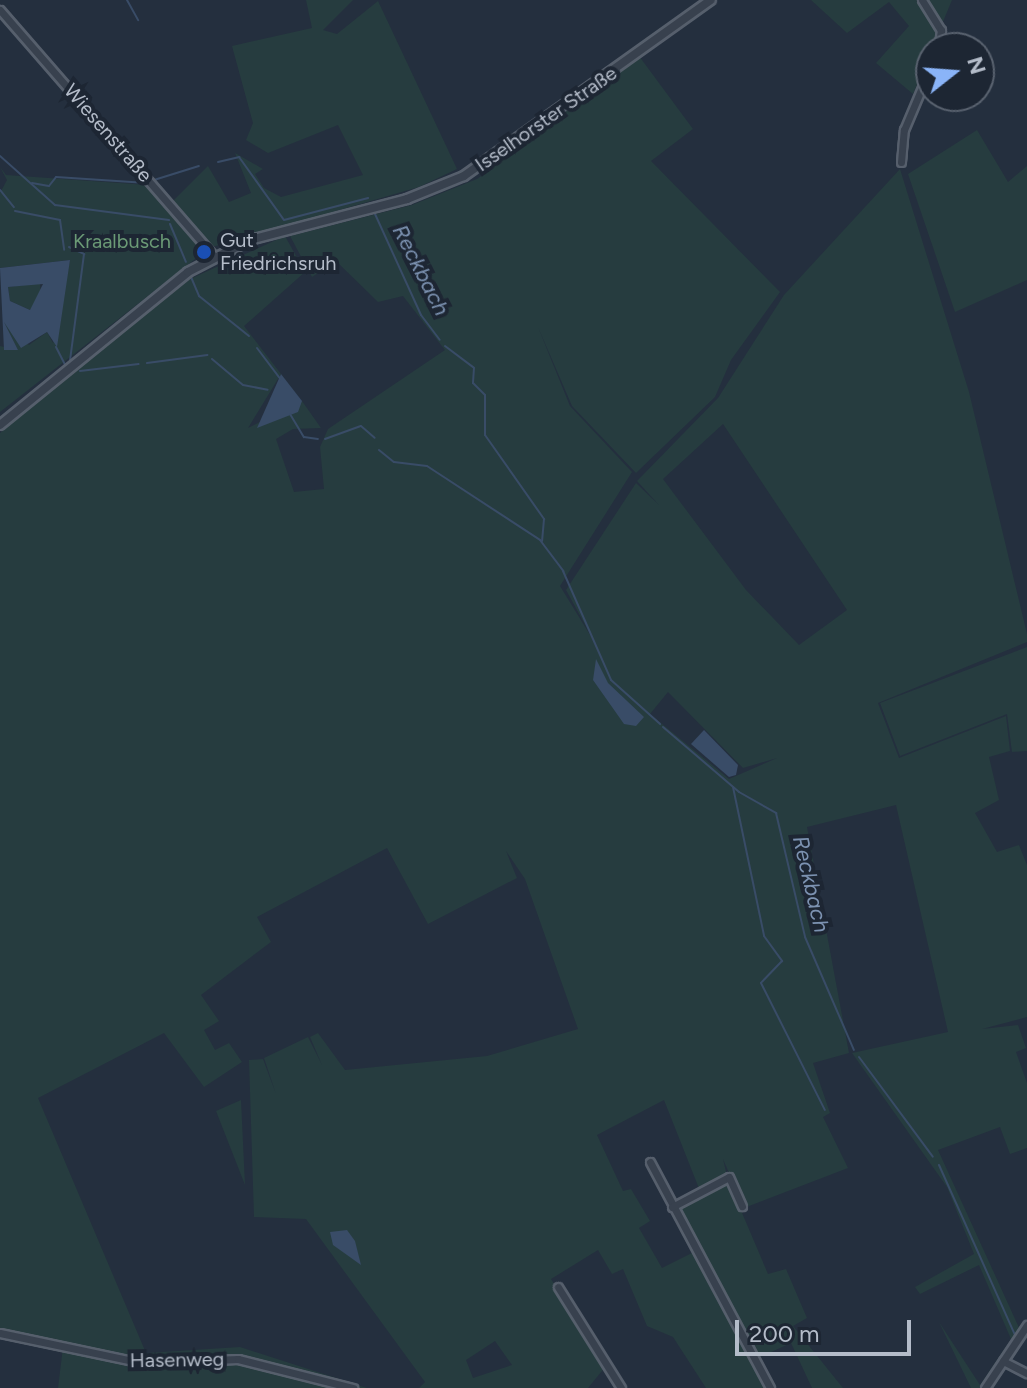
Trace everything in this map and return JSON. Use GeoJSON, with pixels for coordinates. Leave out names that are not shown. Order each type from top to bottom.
{"type":"FeatureCollection","features":[{"type":"Feature","properties":{"kind":"street","name":"Isselhorster Straße"},"geometry":{"type":"LineString","coordinates":[[0,425],[214,256],[464,176],[711,0]]}},
{"type":"Feature","properties":{"kind":"street"},"geometry":{"type":"LineString","coordinates":[[922,0],[941,32]]}},
{"type":"Feature","properties":{"kind":"street","name":"Wiesenstraße"},"geometry":{"type":"LineString","coordinates":[[0,10],[214,256]]}},
{"type":"Feature","properties":{"kind":"street"},"geometry":{"type":"LineString","coordinates":[[901,162],[904,130],[915,104]]}},
{"type":"Feature","properties":{"kind":"street"},"geometry":{"type":"LineString","coordinates":[[650,1162],[770,1388]]}},
{"type":"Feature","properties":{"kind":"street"},"geometry":{"type":"LineString","coordinates":[[672,1207],[729,1177],[742,1206]]}},
{"type":"Feature","properties":{"kind":"street"},"geometry":{"type":"LineString","coordinates":[[558,1287],[621,1388]]}},
{"type":"Feature","properties":{"kind":"street"},"geometry":{"type":"LineString","coordinates":[[985,1388],[1027,1325]]}},
{"type":"Feature","properties":{"kind":"street","name":"Hasenweg"},"geometry":{"type":"LineString","coordinates":[[0,1333],[142,1363],[238,1359],[353,1388]]}},
{"type":"Feature","properties":{"kind":"street"},"geometry":{"type":"LineString","coordinates":[[1003,1361],[1027,1372]]}},
{"type":"Feature","properties":{"kind":"green space"},"geometry":{"type":"Polygon","coordinates":[[[306,0],[353,0],[323,30],[337,34],[378,1],[457,169],[419,187],[212,247],[173,201],[208,166],[229,202],[251,193],[235,153],[263,169],[255,174],[264,188],[281,197],[363,175],[338,125],[268,153],[246,140],[253,123],[232,46],[312,28],[306,0]]]}},
{"type":"Feature","properties":{"kind":"green space"},"geometry":{"type":"Polygon","coordinates":[[[811,0],[952,0],[939,32],[915,32],[913,94],[876,63],[909,26],[889,2],[847,33],[811,0]]]}},
{"type":"Feature","properties":{"kind":"green space"},"geometry":{"type":"Polygon","coordinates":[[[639,56],[693,129],[651,161],[780,292],[731,360],[715,397],[636,473],[572,406],[538,327],[570,406],[632,472],[560,586],[595,643],[566,590],[636,483],[659,505],[637,481],[718,398],[784,295],[900,169],[969,392],[1027,634],[1027,642],[878,703],[899,758],[1006,716],[1010,751],[989,757],[999,800],[975,813],[997,852],[1019,845],[1027,865],[1027,1017],[982,1029],[1018,1025],[1026,1048],[1016,1052],[1027,1083],[1027,1148],[1010,1154],[1000,1127],[938,1150],[1021,1332],[983,1388],[971,1388],[939,1322],[980,1385],[1011,1339],[979,1265],[920,1294],[915,1287],[974,1254],[947,1187],[852,1053],[948,1032],[896,805],[807,827],[849,1053],[813,1063],[830,1113],[823,1117],[848,1168],[744,1208],[723,1159],[727,1176],[700,1191],[664,1100],[597,1135],[623,1191],[631,1189],[650,1221],[639,1228],[662,1268],[694,1252],[768,1388],[706,1388],[673,1337],[647,1326],[623,1269],[612,1274],[598,1250],[551,1279],[606,1366],[588,1388],[419,1388],[425,1382],[306,1219],[254,1217],[249,1060],[263,1059],[276,1094],[264,1058],[308,1037],[322,1065],[310,1037],[318,1033],[345,1070],[487,1056],[578,1029],[525,879],[506,851],[517,878],[428,924],[387,848],[257,917],[271,942],[201,995],[219,1021],[204,1030],[215,1050],[229,1043],[242,1062],[204,1087],[164,1033],[38,1098],[146,1353],[240,1347],[367,1388],[58,1388],[63,1347],[0,1329],[0,433],[190,279],[285,236],[305,272],[244,326],[281,374],[248,428],[302,401],[321,428],[293,429],[276,439],[294,492],[324,489],[320,447],[328,429],[445,350],[403,296],[378,302],[336,261],[312,277],[290,236],[412,205],[477,179],[639,56]],[[723,424],[663,479],[746,590],[799,645],[847,610],[723,424]],[[668,692],[650,714],[729,779],[777,758],[743,768],[668,692]],[[495,1341],[466,1360],[473,1378],[512,1365],[495,1341]]]}},
{"type":"Feature","properties":{"kind":"green space"},"geometry":{"type":"Polygon","coordinates":[[[977,130],[1008,182],[1027,166],[1027,280],[955,312],[908,174],[977,130]]]}},
{"type":"Feature","properties":{"kind":"green space","name":"Kraalbusch"},"geometry":{"type":"Polygon","coordinates":[[[0,167],[6,175],[148,185],[204,252],[0,412],[0,346],[18,350],[4,322],[29,345],[47,332],[53,343],[70,260],[0,268],[0,193],[7,180],[0,167]]]}},
{"type":"Feature","properties":{"kind":"green space"},"geometry":{"type":"Polygon","coordinates":[[[40,283],[41,298],[30,310],[10,301],[8,287],[40,283]]]}},
{"type":"Feature","properties":{"kind":"green space"},"geometry":{"type":"Polygon","coordinates":[[[1027,647],[1027,751],[1012,752],[1007,714],[900,756],[880,703],[1027,647]]]}},
{"type":"Feature","properties":{"kind":"green space"},"geometry":{"type":"Polygon","coordinates":[[[241,1100],[245,1185],[216,1111],[241,1100]]]}},
{"type":"Feature","properties":{"kind":"green space"},"geometry":{"type":"Polygon","coordinates":[[[728,1180],[768,1274],[786,1269],[807,1318],[793,1326],[843,1388],[812,1388],[791,1343],[756,1359],[677,1207],[728,1180]]]}},
{"type":"Feature","properties":{"kind":"water"},"geometry":{"type":"Polygon","coordinates":[[[70,260],[57,347],[47,332],[21,348],[4,322],[18,350],[4,350],[0,268],[70,260]],[[43,284],[8,287],[10,301],[30,310],[43,284]]]}},
{"type":"Feature","properties":{"kind":"water"},"geometry":{"type":"Polygon","coordinates":[[[281,374],[302,401],[298,412],[257,428],[281,374]]]}},
{"type":"Feature","properties":{"kind":"water"},"geometry":{"type":"Polygon","coordinates":[[[596,659],[608,683],[644,717],[636,726],[624,724],[593,680],[596,659]]]}},
{"type":"Feature","properties":{"kind":"water"},"geometry":{"type":"Polygon","coordinates":[[[704,730],[738,765],[736,775],[729,777],[691,744],[704,730]]]}},
{"type":"Feature","properties":{"kind":"water"},"geometry":{"type":"Polygon","coordinates":[[[347,1230],[355,1241],[361,1265],[333,1245],[330,1232],[347,1230]]]}},
{"type":"Feature","properties":{"kind":"waterway"},"geometry":{"type":"LineString","coordinates":[[127,0],[138,20]]}},
{"type":"Feature","properties":{"kind":"waterway","name":"Reckbach"},"geometry":{"type":"LineString","coordinates":[[0,156],[55,205],[169,220]]}},
{"type":"Feature","properties":{"kind":"waterway","name":"Reckbach"},"geometry":{"type":"LineString","coordinates":[[218,162],[239,157],[284,220],[368,198]]}},
{"type":"Feature","properties":{"kind":"waterway","name":"Reckbach"},"geometry":{"type":"LineString","coordinates":[[154,180],[199,166]]}},
{"type":"Feature","properties":{"kind":"waterway","name":"Reckbach"},"geometry":{"type":"LineString","coordinates":[[32,183],[49,186],[56,177],[147,183]]}},
{"type":"Feature","properties":{"kind":"waterway"},"geometry":{"type":"LineString","coordinates":[[0,190],[14,207]]}},
{"type":"Feature","properties":{"kind":"waterway"},"geometry":{"type":"LineString","coordinates":[[15,211],[60,220],[64,250]]}},
{"type":"Feature","properties":{"kind":"waterway","name":"Reckbach"},"geometry":{"type":"LineString","coordinates":[[375,214],[421,315],[440,340]]}},
{"type":"Feature","properties":{"kind":"waterway","name":"Reckbach"},"geometry":{"type":"LineString","coordinates":[[170,224],[186,262]]}},
{"type":"Feature","properties":{"kind":"waterway"},"geometry":{"type":"LineString","coordinates":[[69,247],[84,254],[70,361]]}},
{"type":"Feature","properties":{"kind":"waterway","name":"Reckbach"},"geometry":{"type":"LineString","coordinates":[[191,277],[199,296],[249,336]]}},
{"type":"Feature","properties":{"kind":"waterway","name":"Reckbach"},"geometry":{"type":"LineString","coordinates":[[445,346],[474,368],[473,383],[485,395],[485,435],[544,519],[542,541]]}},
{"type":"Feature","properties":{"kind":"waterway"},"geometry":{"type":"LineString","coordinates":[[56,347],[65,365]]}},
{"type":"Feature","properties":{"kind":"waterway","name":"Reckbach"},"geometry":{"type":"LineString","coordinates":[[257,348],[280,379]]}},
{"type":"Feature","properties":{"kind":"waterway"},"geometry":{"type":"LineString","coordinates":[[147,363],[207,355]]}},
{"type":"Feature","properties":{"kind":"waterway"},"geometry":{"type":"LineString","coordinates":[[212,359],[243,385],[268,390]]}},
{"type":"Feature","properties":{"kind":"waterway"},"geometry":{"type":"LineString","coordinates":[[80,371],[139,364]]}},
{"type":"Feature","properties":{"kind":"waterway","name":"Reckbach"},"geometry":{"type":"LineString","coordinates":[[290,414],[304,437],[318,439]]}},
{"type":"Feature","properties":{"kind":"waterway","name":"Reckbach"},"geometry":{"type":"LineString","coordinates":[[325,439],[361,426],[375,438]]}},
{"type":"Feature","properties":{"kind":"waterway","name":"Reckbach"},"geometry":{"type":"LineString","coordinates":[[379,450],[394,462],[427,466],[540,540],[563,571],[611,680],[660,724]]}},
{"type":"Feature","properties":{"kind":"waterway","name":"Reckbach"},"geometry":{"type":"LineString","coordinates":[[663,727],[739,792],[776,813],[805,937],[854,1050]]}},
{"type":"Feature","properties":{"kind":"waterway"},"geometry":{"type":"LineString","coordinates":[[733,787],[764,936],[782,961],[761,983],[825,1110]]}},
{"type":"Feature","properties":{"kind":"waterway","name":"Reckbach"},"geometry":{"type":"LineString","coordinates":[[859,1057],[933,1157]]}},
{"type":"Feature","properties":{"kind":"waterway","name":"Reckbach"},"geometry":{"type":"LineString","coordinates":[[939,1165],[1015,1335]]}},
{"type":"Feature","properties":{"kind":"place","name":"Gut Friedrichsruh"},"geometry":{"type":"Point","coordinates":[204,252]}}]}
